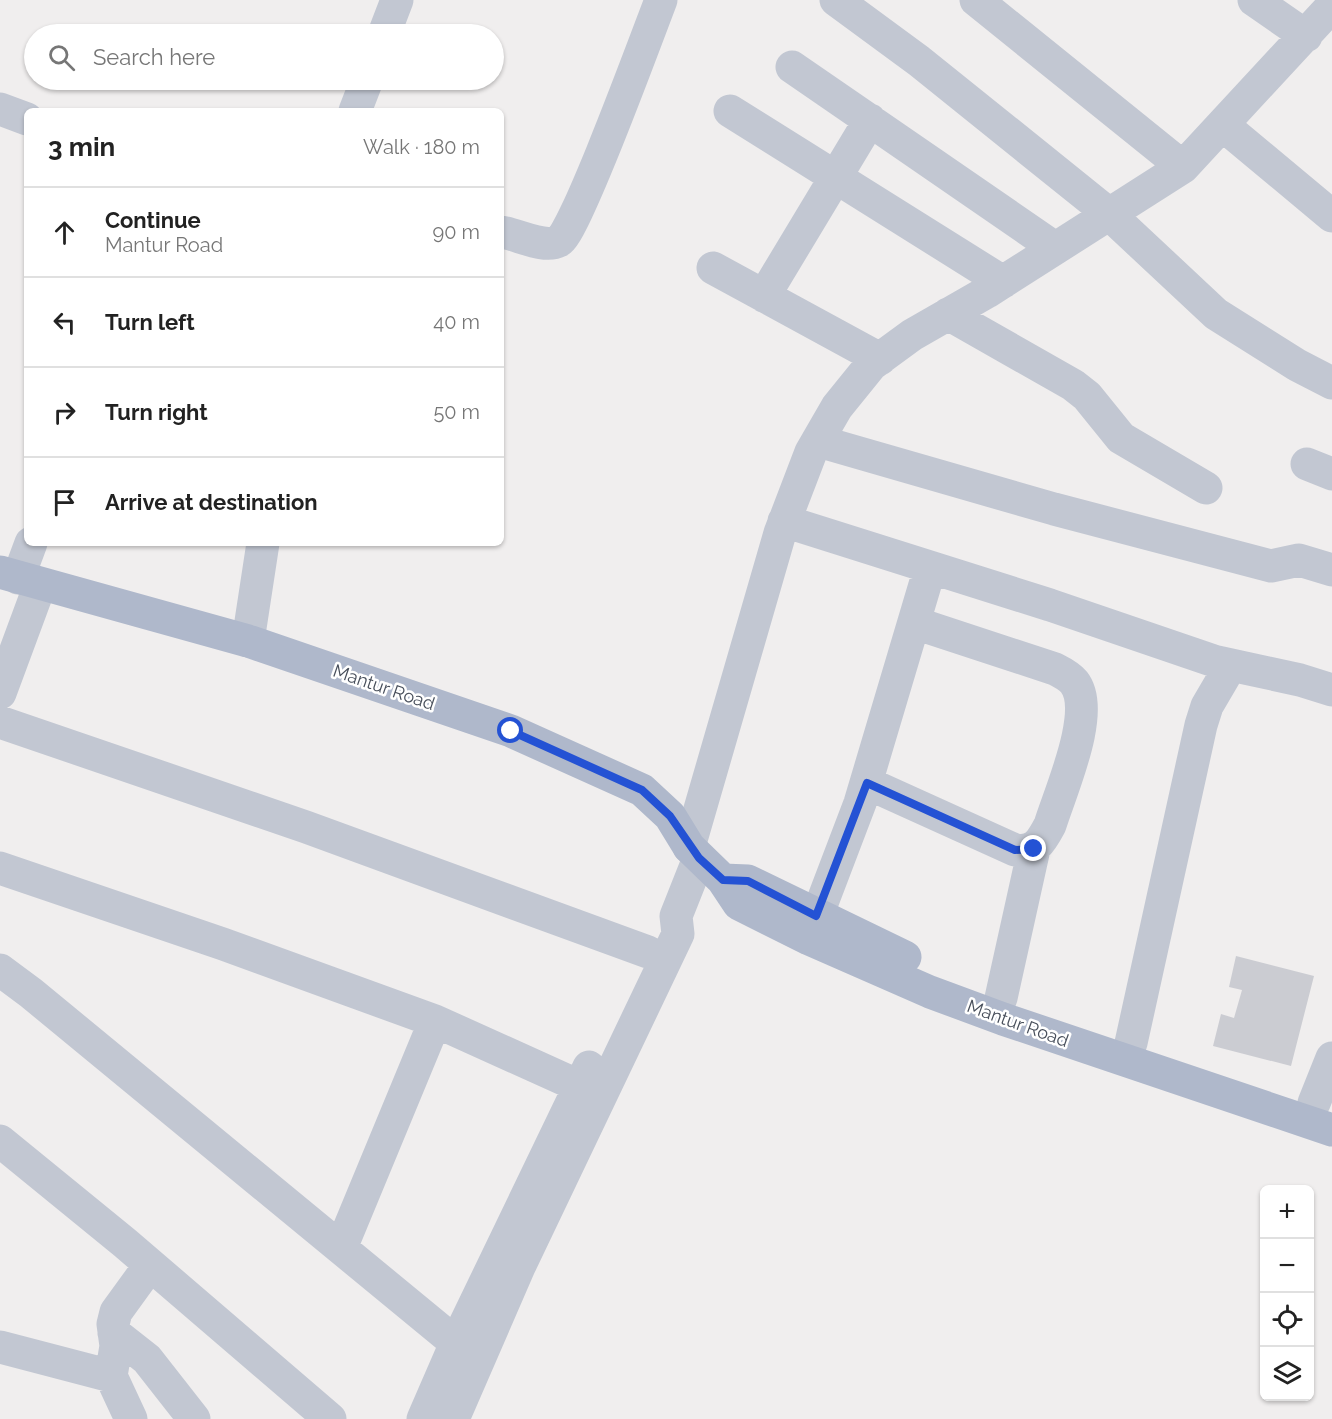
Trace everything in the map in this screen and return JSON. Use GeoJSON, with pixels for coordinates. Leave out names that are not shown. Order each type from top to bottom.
{"type":"FeatureCollection","features":[{"type":"Feature","properties":{"kind":"main road","name":"Mantur Road"},"geometry":{"type":"LineString","coordinates":[[19,578],[248,641],[511,731],[642,790],[670,816],[694,853],[723,880],[739,904],[809,939],[930,992],[1332,1130]]}},
{"type":"Feature","properties":{"kind":"main road","name":"Mantur Road"},"geometry":{"type":"LineString","coordinates":[[723,880],[748,881],[816,916],[966,985],[1131,1043],[1323,1106]]}},
{"type":"Feature","properties":{"kind":"street"},"geometry":{"type":"LineString","coordinates":[[388,24],[397,0]]}},
{"type":"Feature","properties":{"kind":"street"},"geometry":{"type":"LineString","coordinates":[[504,233],[552,244],[565,237],[588,186],[661,0]]}},
{"type":"Feature","properties":{"kind":"street"},"geometry":{"type":"LineString","coordinates":[[836,0],[919,61],[1108,213],[1216,314],[1297,365],[1332,383]]}},
{"type":"Feature","properties":{"kind":"street"},"geometry":{"type":"LineString","coordinates":[[976,0],[1183,167]]}},
{"type":"Feature","properties":{"kind":"street"},"geometry":{"type":"LineString","coordinates":[[1254,0],[1306,36]]}},
{"type":"Feature","properties":{"kind":"street"},"geometry":{"type":"LineString","coordinates":[[453,1419],[519,1268],[678,934],[676,916],[784,521],[818,441],[837,407],[871,365],[912,335],[1003,282],[1183,167],[1224,126],[1332,6]]}},
{"type":"Feature","properties":{"kind":"street"},"geometry":{"type":"LineString","coordinates":[[792,67],[1055,248]]}},
{"type":"Feature","properties":{"kind":"street"},"geometry":{"type":"LineString","coordinates":[[356,108],[363,90]]}},
{"type":"Feature","properties":{"kind":"street"},"geometry":{"type":"LineString","coordinates":[[0,109],[24,118]]}},
{"type":"Feature","properties":{"kind":"street"},"geometry":{"type":"LineString","coordinates":[[730,111],[1003,282]]}},
{"type":"Feature","properties":{"kind":"street"},"geometry":{"type":"LineString","coordinates":[[764,296],[870,120]]}},
{"type":"Feature","properties":{"kind":"street"},"geometry":{"type":"LineString","coordinates":[[1224,126],[1330,209]]}},
{"type":"Feature","properties":{"kind":"street"},"geometry":{"type":"LineString","coordinates":[[712,268],[880,358]]}},
{"type":"Feature","properties":{"kind":"street"},"geometry":{"type":"LineString","coordinates":[[948,314],[1073,385],[1087,396],[1121,438],[1206,488]]}},
{"type":"Feature","properties":{"kind":"street"},"geometry":{"type":"LineString","coordinates":[[818,441],[1054,509],[1259,563],[1271,566],[1299,560],[1332,570]]}},
{"type":"Feature","properties":{"kind":"street"},"geometry":{"type":"LineString","coordinates":[[784,521],[1231,665],[1300,680],[1332,690]]}},
{"type":"Feature","properties":{"kind":"street"},"geometry":{"type":"LineString","coordinates":[[0,693],[19,578],[30,546]]}},
{"type":"Feature","properties":{"kind":"street"},"geometry":{"type":"LineString","coordinates":[[248,641],[263,546]]}},
{"type":"Feature","properties":{"kind":"street"},"geometry":{"type":"LineString","coordinates":[[816,916],[867,783],[930,568]]}},
{"type":"Feature","properties":{"kind":"street"},"geometry":{"type":"LineString","coordinates":[[915,623],[1055,669],[1074,683],[1080,696],[1082,722],[1050,825],[1034,849],[1002,998]]}},
{"type":"Feature","properties":{"kind":"street"},"geometry":{"type":"LineString","coordinates":[[1131,1043],[1201,725],[1207,706],[1231,665]]}},
{"type":"Feature","properties":{"kind":"street"},"geometry":{"type":"LineString","coordinates":[[0,722],[306,826],[648,952]]}},
{"type":"Feature","properties":{"kind":"street"},"geometry":{"type":"LineString","coordinates":[[867,783],[1015,850],[1034,849]]}},
{"type":"Feature","properties":{"kind":"street"},"geometry":{"type":"LineString","coordinates":[[0,868],[223,944],[435,1021],[579,1086]]}},
{"type":"Feature","properties":{"kind":"street"},"geometry":{"type":"LineString","coordinates":[[423,1419],[456,1343],[579,1086],[662,927],[676,916]]}},
{"type":"Feature","properties":{"kind":"street"},"geometry":{"type":"LineString","coordinates":[[0,970],[31,993],[456,1343]]}},
{"type":"Feature","properties":{"kind":"street"},"geometry":{"type":"LineString","coordinates":[[341,1248],[435,1021]]}},
{"type":"Feature","properties":{"kind":"street"},"geometry":{"type":"LineString","coordinates":[[1323,1106],[1332,1058]]}},
{"type":"Feature","properties":{"kind":"street"},"geometry":{"type":"LineString","coordinates":[[0,1141],[150,1265],[330,1419]]}},
{"type":"Feature","properties":{"kind":"street"},"geometry":{"type":"LineString","coordinates":[[130,1419],[111,1376],[116,1346],[112,1324],[116,1312],[150,1265]]}},
{"type":"Feature","properties":{"kind":"street"},"geometry":{"type":"LineString","coordinates":[[114,1333],[147,1359],[194,1419]]}},
{"type":"Feature","properties":{"kind":"street"},"geometry":{"type":"LineString","coordinates":[[0,1347],[111,1376]]}},
{"type":"Feature","properties":{"kind":"building"},"geometry":{"type":"Polygon","coordinates":[[[1236,956],[1314,976],[1291,1066],[1213,1046],[1221,1014],[1234,1018],[1242,990],[1229,987],[1236,956]]]}},
{"type":"Feature","properties":{"kind":"route"},"geometry":{"type":"LineString","coordinates":[[511,731],[642,790],[670,816],[689,847],[713,873],[723,880],[748,881],[816,916],[867,783],[1015,850],[1026,852],[1034,849]]}}]}
